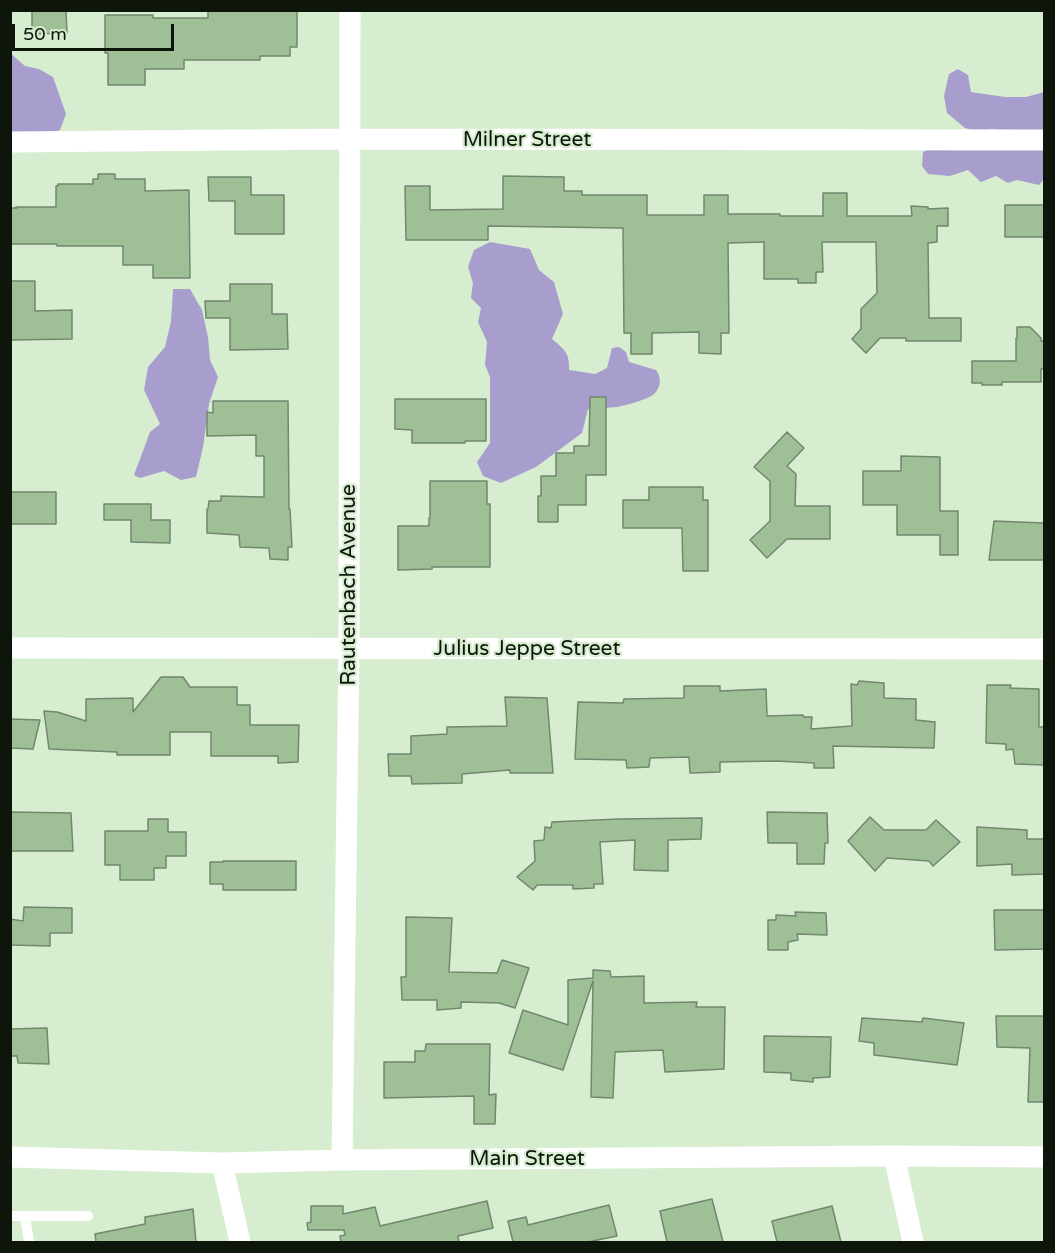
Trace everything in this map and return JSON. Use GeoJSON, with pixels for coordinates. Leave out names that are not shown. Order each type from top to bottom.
{"type":"FeatureCollection","features":[{"type":"Feature","properties":{"kind":"street","name":"Rautenbach Avenue"},"geometry":{"type":"LineString","coordinates":[[342,1160],[350,649],[350,10]]}},
{"type":"Feature","properties":{"kind":"street","name":"Milner Street"},"geometry":{"type":"LineString","coordinates":[[10,142],[350,139],[1044,140]]}},
{"type":"Feature","properties":{"kind":"street","name":"Julius Jeppe Street"},"geometry":{"type":"LineString","coordinates":[[10,648],[1044,649]]}},
{"type":"Feature","properties":{"kind":"street"},"geometry":{"type":"LineString","coordinates":[[894,1156],[913,1242]]}},
{"type":"Feature","properties":{"kind":"street","name":"Main Street"},"geometry":{"type":"LineString","coordinates":[[10,1157],[222,1163],[342,1160],[1044,1157]]}},
{"type":"Feature","properties":{"kind":"street"},"geometry":{"type":"LineString","coordinates":[[222,1163],[240,1242]]}},
{"type":"Feature","properties":{"kind":"lane"},"geometry":{"type":"LineString","coordinates":[[10,1216],[88,1216]]}},
{"type":"Feature","properties":{"kind":"lane"},"geometry":{"type":"LineString","coordinates":[[25,1216],[29,1242]]}},
{"type":"Feature","properties":{"kind":"shaded area"},"geometry":{"type":"Polygon","coordinates":[[[10,53],[25,66],[39,69],[53,77],[66,114],[60,130],[46,135],[11,135],[10,53]]]}},
{"type":"Feature","properties":{"kind":"shaded area"},"geometry":{"type":"Polygon","coordinates":[[[958,69],[968,75],[971,92],[1005,97],[1026,97],[1044,92],[1044,179],[1039,185],[1017,180],[1008,183],[996,176],[981,182],[968,170],[950,176],[928,174],[922,166],[923,152],[932,148],[1004,133],[992,129],[981,132],[965,128],[947,113],[944,96],[949,74],[958,69]]]}},
{"type":"Feature","properties":{"kind":"shaded area"},"geometry":{"type":"Polygon","coordinates":[[[490,242],[530,249],[539,270],[554,282],[563,314],[552,339],[565,352],[569,370],[595,374],[607,368],[612,348],[619,347],[626,352],[629,362],[656,370],[660,380],[656,392],[646,398],[617,407],[588,409],[582,433],[536,467],[501,483],[483,476],[477,462],[490,443],[490,377],[485,365],[487,342],[478,322],[481,308],[471,298],[473,283],[468,267],[474,250],[490,242]]]}},
{"type":"Feature","properties":{"kind":"shaded area"},"geometry":{"type":"Polygon","coordinates":[[[173,289],[190,289],[202,310],[210,360],[218,377],[209,404],[196,477],[181,480],[164,471],[140,478],[134,475],[150,432],[160,424],[144,390],[148,367],[165,347],[171,321],[173,289]]]}},
{"type":"Feature","properties":{"kind":"building"},"geometry":{"type":"Polygon","coordinates":[[[32,10],[66,10],[67,33],[32,34],[32,10]]]}},
{"type":"Feature","properties":{"kind":"building"},"geometry":{"type":"Polygon","coordinates":[[[208,10],[297,10],[297,47],[290,47],[290,56],[260,56],[260,60],[184,60],[184,69],[145,69],[145,85],[108,85],[105,15],[208,18],[208,10]]]}},
{"type":"Feature","properties":{"kind":"building"},"geometry":{"type":"Polygon","coordinates":[[[98,174],[115,174],[115,179],[145,179],[145,191],[189,190],[190,278],[153,278],[153,265],[123,265],[123,246],[10,244],[10,208],[56,207],[56,186],[58,184],[93,184],[93,179],[98,179],[98,174]]]}},
{"type":"Feature","properties":{"kind":"building"},"geometry":{"type":"Polygon","coordinates":[[[503,176],[564,177],[564,191],[582,191],[582,195],[647,195],[647,215],[704,215],[704,195],[728,195],[728,214],[823,216],[823,193],[847,193],[847,216],[912,216],[911,206],[928,207],[928,209],[948,208],[948,226],[937,226],[937,242],[928,243],[929,318],[961,318],[961,341],[906,341],[906,338],[880,338],[866,353],[852,339],[861,329],[861,309],[877,293],[876,242],[822,242],[823,272],[816,272],[816,283],[798,283],[798,279],[764,279],[764,242],[728,243],[729,333],[721,333],[721,354],[699,353],[699,332],[652,333],[652,354],[631,354],[631,333],[624,333],[623,228],[488,226],[488,240],[406,240],[405,186],[430,186],[430,210],[503,209],[503,176]]]}},
{"type":"Feature","properties":{"kind":"building"},"geometry":{"type":"Polygon","coordinates":[[[208,177],[251,177],[251,195],[284,195],[284,234],[235,234],[235,201],[209,201],[208,177]]]}},
{"type":"Feature","properties":{"kind":"building"},"geometry":{"type":"Polygon","coordinates":[[[1005,205],[1044,205],[1044,237],[1005,237],[1005,205]]]}},
{"type":"Feature","properties":{"kind":"building"},"geometry":{"type":"Polygon","coordinates":[[[10,281],[35,281],[35,311],[72,310],[72,339],[10,340],[10,281]]]}},
{"type":"Feature","properties":{"kind":"building"},"geometry":{"type":"Polygon","coordinates":[[[230,284],[272,284],[272,314],[287,314],[288,349],[230,350],[230,318],[206,318],[205,301],[230,301],[230,284]]]}},
{"type":"Feature","properties":{"kind":"building"},"geometry":{"type":"Polygon","coordinates":[[[1017,327],[1030,327],[1041,338],[1041,341],[1044,341],[1044,369],[1041,369],[1041,382],[1002,382],[1002,385],[972,383],[972,361],[1016,361],[1017,327]]]}},
{"type":"Feature","properties":{"kind":"building"},"geometry":{"type":"Polygon","coordinates":[[[590,397],[606,397],[606,475],[586,475],[586,505],[558,505],[558,522],[538,522],[541,476],[556,476],[556,453],[574,453],[574,446],[589,446],[590,397]]]}},
{"type":"Feature","properties":{"kind":"building"},"geometry":{"type":"Polygon","coordinates":[[[395,399],[486,399],[486,441],[412,443],[412,430],[395,429],[395,399]]]}},
{"type":"Feature","properties":{"kind":"building"},"geometry":{"type":"Polygon","coordinates":[[[213,401],[288,401],[289,509],[292,547],[288,547],[288,560],[270,559],[269,548],[240,547],[239,535],[207,533],[209,501],[221,501],[221,496],[264,497],[264,456],[256,456],[256,435],[207,436],[207,412],[213,413],[213,401]]]}},
{"type":"Feature","properties":{"kind":"building"},"geometry":{"type":"Polygon","coordinates":[[[787,432],[804,448],[787,466],[796,474],[795,506],[830,506],[830,539],[787,539],[767,558],[750,540],[770,521],[770,481],[754,467],[787,432]]]}},
{"type":"Feature","properties":{"kind":"building"},"geometry":{"type":"Polygon","coordinates":[[[901,456],[940,457],[940,511],[958,511],[958,555],[940,555],[940,535],[897,535],[897,505],[863,505],[863,471],[901,471],[901,456]]]}},
{"type":"Feature","properties":{"kind":"building"},"geometry":{"type":"Polygon","coordinates":[[[430,481],[487,481],[487,504],[490,504],[490,567],[432,567],[432,569],[398,570],[398,526],[429,526],[430,481]]]}},
{"type":"Feature","properties":{"kind":"building"},"geometry":{"type":"Polygon","coordinates":[[[649,487],[703,487],[703,500],[708,500],[708,571],[683,571],[682,528],[623,528],[623,500],[649,500],[649,487]]]}},
{"type":"Feature","properties":{"kind":"building"},"geometry":{"type":"Polygon","coordinates":[[[10,492],[56,492],[56,524],[10,524],[10,492]]]}},
{"type":"Feature","properties":{"kind":"building"},"geometry":{"type":"Polygon","coordinates":[[[104,504],[151,504],[151,520],[170,520],[170,543],[131,542],[131,520],[104,520],[104,504]]]}},
{"type":"Feature","properties":{"kind":"building"},"geometry":{"type":"Polygon","coordinates":[[[994,521],[1044,523],[1044,560],[989,560],[994,521]]]}},
{"type":"Feature","properties":{"kind":"building"},"geometry":{"type":"Polygon","coordinates":[[[161,677],[183,677],[190,687],[237,687],[237,705],[250,705],[250,725],[299,725],[298,762],[278,763],[278,756],[211,756],[211,732],[170,732],[170,755],[117,755],[117,752],[49,749],[44,711],[57,712],[86,721],[86,699],[133,698],[133,712],[161,677]]]}},
{"type":"Feature","properties":{"kind":"building"},"geometry":{"type":"Polygon","coordinates":[[[859,681],[884,683],[884,698],[916,699],[916,720],[935,722],[934,748],[833,746],[834,768],[814,768],[814,763],[776,761],[720,762],[720,772],[690,773],[689,757],[650,758],[649,767],[627,768],[626,760],[575,759],[578,702],[623,703],[624,699],[684,698],[684,686],[720,686],[720,691],[766,689],[767,716],[812,717],[811,729],[852,726],[851,684],[857,685],[859,681]]]}},
{"type":"Feature","properties":{"kind":"building"},"geometry":{"type":"Polygon","coordinates":[[[987,685],[1011,685],[1010,688],[1039,689],[1039,727],[1044,727],[1044,765],[1015,764],[1013,749],[1006,750],[1006,744],[986,743],[987,685]]]}},
{"type":"Feature","properties":{"kind":"building"},"geometry":{"type":"Polygon","coordinates":[[[505,697],[547,698],[553,773],[510,773],[510,770],[462,774],[462,783],[412,784],[411,776],[389,776],[388,754],[411,754],[411,736],[447,734],[447,727],[507,726],[505,697]]]}},
{"type":"Feature","properties":{"kind":"building"},"geometry":{"type":"Polygon","coordinates":[[[10,719],[40,720],[33,749],[10,748],[10,719]]]}},
{"type":"Feature","properties":{"kind":"building"},"geometry":{"type":"Polygon","coordinates":[[[10,812],[71,813],[73,851],[10,851],[10,812]]]}},
{"type":"Feature","properties":{"kind":"building"},"geometry":{"type":"Polygon","coordinates":[[[767,812],[827,813],[828,843],[825,843],[824,864],[797,864],[797,843],[768,843],[767,812]]]}},
{"type":"Feature","properties":{"kind":"building"},"geometry":{"type":"Polygon","coordinates":[[[870,817],[884,830],[926,830],[936,820],[960,842],[933,866],[929,861],[887,858],[875,871],[848,841],[870,817]]]}},
{"type":"Feature","properties":{"kind":"building"},"geometry":{"type":"Polygon","coordinates":[[[702,818],[701,839],[668,840],[668,871],[634,870],[635,840],[600,842],[603,884],[594,884],[594,888],[573,889],[573,885],[537,885],[533,890],[517,877],[535,861],[534,841],[544,840],[545,827],[551,828],[552,822],[702,818]]]}},
{"type":"Feature","properties":{"kind":"building"},"geometry":{"type":"Polygon","coordinates":[[[148,819],[168,819],[168,832],[186,832],[186,856],[166,856],[166,868],[154,868],[154,880],[120,880],[120,865],[105,865],[105,831],[148,831],[148,819]]]}},
{"type":"Feature","properties":{"kind":"building"},"geometry":{"type":"Polygon","coordinates":[[[977,827],[1027,830],[1027,839],[1044,839],[1044,874],[1012,875],[1012,864],[977,866],[977,827]]]}},
{"type":"Feature","properties":{"kind":"building"},"geometry":{"type":"Polygon","coordinates":[[[296,861],[296,890],[223,890],[223,884],[210,884],[210,862],[296,861]]]}},
{"type":"Feature","properties":{"kind":"building"},"geometry":{"type":"Polygon","coordinates":[[[24,907],[72,908],[72,933],[50,933],[50,946],[10,945],[10,919],[23,921],[24,907]]]}},
{"type":"Feature","properties":{"kind":"building"},"geometry":{"type":"Polygon","coordinates":[[[994,910],[1044,910],[1044,949],[995,950],[994,910]]]}},
{"type":"Feature","properties":{"kind":"building"},"geometry":{"type":"Polygon","coordinates":[[[795,912],[826,913],[827,935],[797,934],[798,940],[788,942],[788,950],[768,950],[768,920],[776,920],[776,915],[796,916],[795,912]]]}},
{"type":"Feature","properties":{"kind":"building"},"geometry":{"type":"Polygon","coordinates":[[[406,917],[452,918],[449,972],[497,973],[502,960],[529,968],[515,1008],[499,1003],[461,1002],[461,1008],[437,1010],[437,1000],[402,1000],[401,977],[406,977],[406,917]]]}},
{"type":"Feature","properties":{"kind":"building"},"geometry":{"type":"Polygon","coordinates":[[[593,970],[610,971],[611,977],[644,976],[644,1003],[697,1002],[696,1007],[725,1007],[724,1069],[665,1072],[663,1050],[615,1052],[613,1098],[591,1097],[593,981],[563,1070],[509,1053],[523,1010],[568,1025],[568,980],[593,978],[593,970]]]}},
{"type":"Feature","properties":{"kind":"building"},"geometry":{"type":"Polygon","coordinates":[[[996,1016],[1044,1016],[1044,1102],[1028,1102],[1030,1048],[997,1047],[996,1016]]]}},
{"type":"Feature","properties":{"kind":"building"},"geometry":{"type":"Polygon","coordinates":[[[862,1018],[922,1022],[923,1018],[964,1023],[957,1065],[874,1055],[874,1043],[859,1041],[862,1018]]]}},
{"type":"Feature","properties":{"kind":"building"},"geometry":{"type":"Polygon","coordinates":[[[47,1028],[49,1064],[18,1063],[17,1056],[10,1056],[10,1029],[47,1028]]]}},
{"type":"Feature","properties":{"kind":"building"},"geometry":{"type":"Polygon","coordinates":[[[764,1036],[831,1037],[830,1077],[813,1078],[813,1082],[791,1080],[791,1073],[764,1072],[764,1036]]]}},
{"type":"Feature","properties":{"kind":"building"},"geometry":{"type":"Polygon","coordinates":[[[426,1044],[490,1044],[489,1095],[496,1094],[495,1124],[474,1124],[474,1096],[384,1098],[384,1062],[415,1062],[415,1051],[425,1051],[426,1044]]]}},
{"type":"Feature","properties":{"kind":"building"},"geometry":{"type":"Polygon","coordinates":[[[712,1199],[723,1242],[667,1242],[660,1211],[712,1199]]]}},
{"type":"Feature","properties":{"kind":"building"},"geometry":{"type":"Polygon","coordinates":[[[487,1201],[493,1228],[458,1236],[459,1242],[341,1242],[340,1236],[345,1235],[344,1230],[308,1230],[307,1223],[311,1222],[311,1206],[343,1206],[343,1214],[375,1207],[380,1226],[487,1201]]]}},
{"type":"Feature","properties":{"kind":"building"},"geometry":{"type":"Polygon","coordinates":[[[609,1205],[617,1236],[588,1242],[513,1242],[508,1221],[526,1217],[528,1225],[609,1205]]]}},
{"type":"Feature","properties":{"kind":"building"},"geometry":{"type":"Polygon","coordinates":[[[832,1206],[841,1242],[777,1242],[772,1221],[832,1206]]]}},
{"type":"Feature","properties":{"kind":"building"},"geometry":{"type":"Polygon","coordinates":[[[193,1209],[196,1242],[96,1242],[95,1234],[145,1224],[145,1217],[193,1209]]]}}]}
